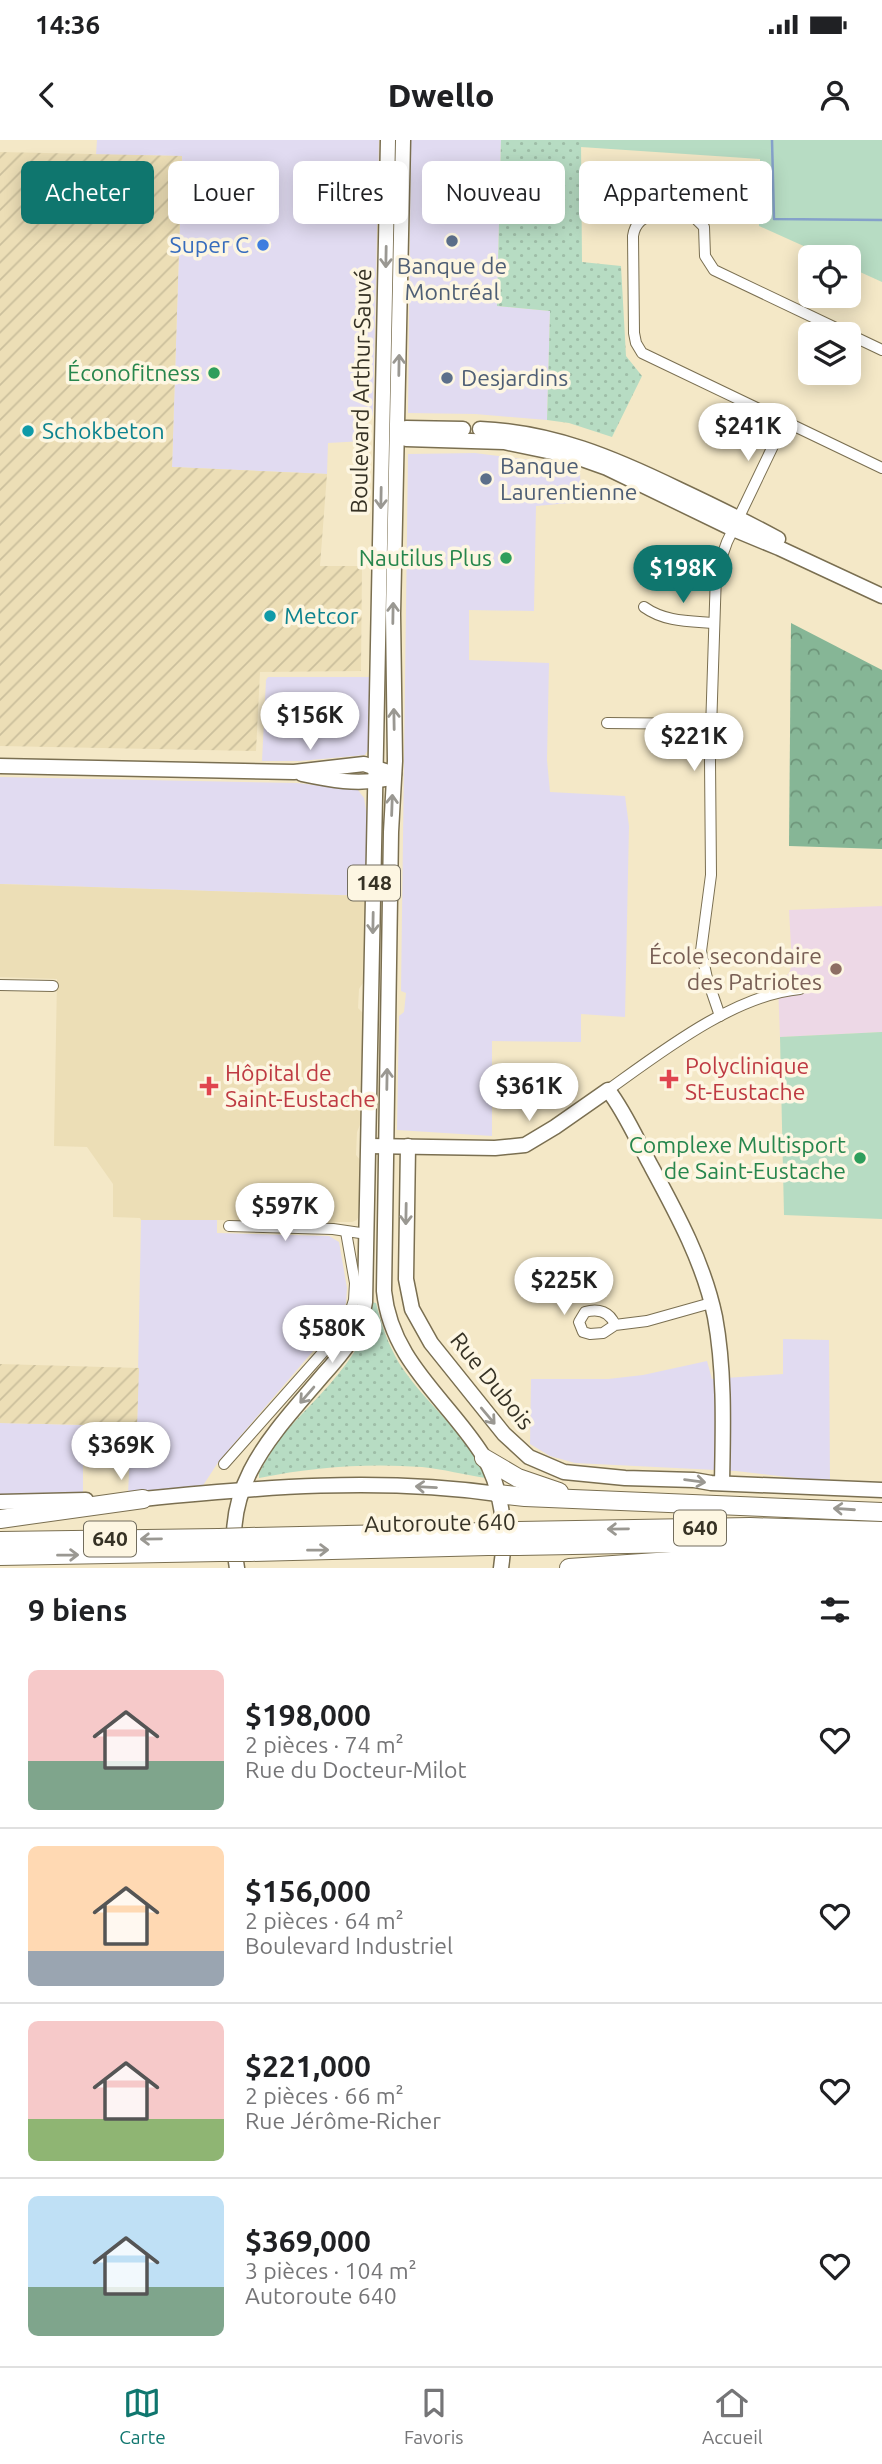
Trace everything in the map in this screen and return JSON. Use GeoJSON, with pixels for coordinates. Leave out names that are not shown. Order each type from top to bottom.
{"type":"FeatureCollection","features":[{"type":"Feature","properties":{"kind":"highway"},"geometry":{"type":"LineString","coordinates":[[484,1458],[518,1478],[579,1498]]}},
{"type":"Feature","properties":{"kind":"highway"},"geometry":{"type":"LineString","coordinates":[[498,1494],[882,1512]]}},
{"type":"Feature","properties":{"kind":"highway"},"geometry":{"type":"LineString","coordinates":[[0,1518],[143,1499]]}},
{"type":"Feature","properties":{"kind":"highway","name":"Autoroute 640"},"geometry":{"type":"LineString","coordinates":[[0,1556],[220,1545],[518,1538],[725,1527],[882,1531]]}},
{"type":"Feature","properties":{"kind":"highway","name":"Autoroute 640"},"geometry":{"type":"LineString","coordinates":[[518,1538],[882,1544]]}},
{"type":"Feature","properties":{"kind":"highway","name":"Autoroute 640"},"geometry":{"type":"LineString","coordinates":[[0,1541],[220,1545]]}},
{"type":"Feature","properties":{"kind":"highway"},"geometry":{"type":"LineString","coordinates":[[569,1568],[701,1559],[882,1559]]}},
{"type":"Feature","properties":{"kind":"main road","name":"Boulevard Arthur-Sauvé"},"geometry":{"type":"LineString","coordinates":[[237,1568],[234,1528],[242,1490],[249,1472],[266,1444],[343,1353],[356,1332],[365,1302],[388,140]]}},
{"type":"Feature","properties":{"kind":"main road","name":"Boulevard Arthur-Sauvé"},"geometry":{"type":"LineString","coordinates":[[403,140],[402,434],[393,614],[394,776],[383,1275],[388,1316],[408,1360],[484,1458],[498,1494],[504,1535],[501,1568]]}},
{"type":"Feature","properties":{"kind":"main road"},"geometry":{"type":"LineString","coordinates":[[402,434],[463,429]]}},
{"type":"Feature","properties":{"kind":"main road"},"geometry":{"type":"LineString","coordinates":[[481,429],[533,434],[592,450],[736,523],[779,548],[882,596]]}},
{"type":"Feature","properties":{"kind":"main road"},"geometry":{"type":"LineString","coordinates":[[402,434],[504,442],[566,454],[607,468],[786,544],[882,589]]}},
{"type":"Feature","properties":{"kind":"main road"},"geometry":{"type":"LineString","coordinates":[[0,766],[294,772],[360,764],[376,766],[394,776]]}},
{"type":"Feature","properties":{"kind":"main road"},"geometry":{"type":"LineString","coordinates":[[294,772],[328,780],[365,783],[394,776]]}},
{"type":"Feature","properties":{"kind":"main road"},"geometry":{"type":"LineString","coordinates":[[369,1146],[495,1148],[525,1145],[555,1128],[608,1090],[670,1201],[697,1260],[711,1303],[717,1329],[721,1373],[722,1483]]}},
{"type":"Feature","properties":{"kind":"main road","name":"Rue Dubois"},"geometry":{"type":"LineString","coordinates":[[408,1146],[406,1279],[414,1315],[448,1366],[509,1440],[529,1457],[564,1472],[882,1490]]}},
{"type":"Feature","properties":{"kind":"main road"},"geometry":{"type":"LineString","coordinates":[[0,1502],[143,1499],[242,1490],[359,1484],[498,1494]]}},
{"type":"Feature","properties":{"kind":"street"},"geometry":{"type":"LineString","coordinates":[[882,350],[716,271],[708,262],[705,231],[695,218],[655,215],[640,220],[635,228],[634,333],[640,350],[664,365],[882,468]]}},
{"type":"Feature","properties":{"kind":"street"},"geometry":{"type":"LineString","coordinates":[[720,1016],[701,951],[711,875],[711,724],[716,573],[736,523],[785,422]]}},
{"type":"Feature","properties":{"kind":"street"},"geometry":{"type":"LineString","coordinates":[[463,429],[481,429]]}},
{"type":"Feature","properties":{"kind":"street"},"geometry":{"type":"LineString","coordinates":[[382,434],[402,434]]}},
{"type":"Feature","properties":{"kind":"street"},"geometry":{"type":"LineString","coordinates":[[644,607],[668,619],[714,622]]}},
{"type":"Feature","properties":{"kind":"street"},"geometry":{"type":"LineString","coordinates":[[607,723],[711,724]]}},
{"type":"Feature","properties":{"kind":"street"},"geometry":{"type":"LineString","coordinates":[[0,985],[53,986]]}},
{"type":"Feature","properties":{"kind":"street"},"geometry":{"type":"LineString","coordinates":[[608,1090],[684,1036],[720,1016],[781,992],[800,989]]}},
{"type":"Feature","properties":{"kind":"street"},"geometry":{"type":"LineString","coordinates":[[229,1226],[333,1229],[367,1234]]}},
{"type":"Feature","properties":{"kind":"street"},"geometry":{"type":"LineString","coordinates":[[224,1464],[325,1350],[348,1319],[355,1292],[346,1232]]}},
{"type":"Feature","properties":{"kind":"street"},"geometry":{"type":"LineString","coordinates":[[615,1325],[647,1321],[711,1303]]}},
{"type":"Feature","properties":{"kind":"shaded area"},"geometry":{"type":"Polygon","coordinates":[[[97,140],[379,140],[379,161],[293,161],[293,224],[377,224],[373,415],[366,420],[364,441],[328,443],[327,474],[172,467],[180,224],[279,224],[279,161],[182,161],[182,156],[96,155],[97,140]]]}},
{"type":"Feature","properties":{"kind":"shaded area"},"geometry":{"type":"Polygon","coordinates":[[[411,140],[501,140],[500,161],[422,161],[422,224],[499,224],[497,306],[550,311],[547,420],[475,414],[408,413],[411,140]]]}},
{"type":"Feature","properties":{"kind":"shaded area"},"geometry":{"type":"Polygon","coordinates":[[[0,152],[182,156],[182,161],[168,161],[168,224],[180,224],[172,467],[327,474],[320,566],[362,566],[361,671],[260,672],[256,751],[0,746],[0,152]]]}},
{"type":"Feature","properties":{"kind":"shaded area"},"geometry":{"type":"Polygon","coordinates":[[[475,453],[546,462],[580,472],[581,502],[536,506],[534,611],[469,610],[469,660],[549,663],[547,760],[550,792],[625,796],[629,826],[625,1017],[581,1014],[581,1042],[492,1041],[492,1136],[397,1130],[399,1016],[404,1012],[406,993],[401,991],[408,454],[475,453]]]}},
{"type":"Feature","properties":{"kind":"shaded area"},"geometry":{"type":"Polygon","coordinates":[[[268,677],[371,677],[369,748],[365,755],[300,761],[262,761],[268,677]]]}},
{"type":"Feature","properties":{"kind":"shaded area"},"geometry":{"type":"Polygon","coordinates":[[[0,777],[297,783],[358,790],[364,798],[368,822],[366,896],[0,884],[0,777]]]}},
{"type":"Feature","properties":{"kind":"shaded area","name":"Hôpital de Saint-Eustache"},"geometry":{"type":"Polygon","coordinates":[[[0,884],[366,896],[365,980],[359,989],[358,1008],[364,1018],[362,1120],[357,1132],[356,1155],[361,1161],[360,1213],[357,1220],[334,1224],[141,1220],[113,1217],[113,1184],[87,1147],[54,1146],[57,979],[0,977],[0,884]]]}},
{"type":"Feature","properties":{"kind":"shaded area","name":"École secondaire des Patriotes"},"geometry":{"type":"Polygon","coordinates":[[[882,906],[882,1032],[780,1037],[778,984],[789,973],[792,965],[789,910],[882,906]]]}},
{"type":"Feature","properties":{"kind":"shaded area"},"geometry":{"type":"Polygon","coordinates":[[[141,1220],[217,1220],[217,1233],[329,1236],[339,1242],[347,1288],[346,1303],[338,1322],[219,1461],[202,1487],[128,1494],[131,1431],[137,1426],[141,1220]]]}},
{"type":"Feature","properties":{"kind":"shaded area"},"geometry":{"type":"Polygon","coordinates":[[[783,1339],[829,1340],[830,1482],[736,1471],[575,1463],[550,1456],[530,1444],[531,1379],[608,1379],[643,1375],[707,1361],[712,1379],[783,1374],[783,1339]]]}},
{"type":"Feature","properties":{"kind":"shaded area"},"geometry":{"type":"Polygon","coordinates":[[[0,1364],[139,1368],[137,1426],[0,1423],[0,1364]]]}},
{"type":"Feature","properties":{"kind":"shaded area"},"geometry":{"type":"Polygon","coordinates":[[[0,1423],[83,1425],[83,1496],[0,1498],[0,1423]]]}},
{"type":"Feature","properties":{"kind":"green space"},"geometry":{"type":"Polygon","coordinates":[[[501,140],[581,140],[579,224],[582,224],[582,262],[621,266],[626,356],[642,376],[612,437],[569,423],[547,420],[550,311],[497,306],[499,224],[565,224],[565,161],[500,161],[501,140]]]}},
{"type":"Feature","properties":{"kind":"green space"},"geometry":{"type":"Polygon","coordinates":[[[581,140],[882,140],[882,282],[861,272],[861,245],[801,245],[759,226],[772,224],[772,161],[581,147],[581,140]]]}},
{"type":"Feature","properties":{"kind":"green space"},"geometry":{"type":"Polygon","coordinates":[[[791,623],[882,670],[882,849],[789,846],[791,623]]]}},
{"type":"Feature","properties":{"kind":"green space"},"geometry":{"type":"Polygon","coordinates":[[[882,1032],[882,1219],[784,1215],[780,1037],[882,1032]]]}},
{"type":"Feature","properties":{"kind":"green space"},"geometry":{"type":"Polygon","coordinates":[[[371,1302],[376,1303],[385,1334],[399,1363],[468,1447],[486,1478],[430,1468],[381,1465],[300,1471],[259,1478],[259,1473],[279,1440],[351,1357],[369,1320],[371,1302]]]}},
{"type":"Feature","properties":{"kind":"waterway"},"geometry":{"type":"LineString","coordinates":[[772,140],[774,219],[882,220]]}},
{"type":"Feature","properties":{"kind":"place","name":"Banque de Montréal"},"geometry":{"type":"Point","coordinates":[452,241]}},
{"type":"Feature","properties":{"kind":"place","name":"Super C"},"geometry":{"type":"Point","coordinates":[263,245]}},
{"type":"Feature","properties":{"kind":"place","name":"Éconofitness"},"geometry":{"type":"Point","coordinates":[214,373]}},
{"type":"Feature","properties":{"kind":"place","name":"Desjardins"},"geometry":{"type":"Point","coordinates":[447,378]}},
{"type":"Feature","properties":{"kind":"place","name":"Schokbeton"},"geometry":{"type":"Point","coordinates":[28,431]}},
{"type":"Feature","properties":{"kind":"place","name":"Banque Laurentienne"},"geometry":{"type":"Point","coordinates":[486,479]}},
{"type":"Feature","properties":{"kind":"place","name":"Nautilus Plus"},"geometry":{"type":"Point","coordinates":[506,558]}},
{"type":"Feature","properties":{"kind":"place","name":"Metcor"},"geometry":{"type":"Point","coordinates":[270,616]}},
{"type":"Feature","properties":{"kind":"place","name":"École secondaire des Patriotes"},"geometry":{"type":"Point","coordinates":[836,969]}},
{"type":"Feature","properties":{"kind":"place","name":"Polyclinique St-Eustache"},"geometry":{"type":"Point","coordinates":[669,1079]}},
{"type":"Feature","properties":{"kind":"place","name":"Hôpital de Saint-Eustache"},"geometry":{"type":"Point","coordinates":[209,1086]}},
{"type":"Feature","properties":{"kind":"place","name":"Complexe Multisport de Saint-Eustache"},"geometry":{"type":"Point","coordinates":[860,1158]}}]}
